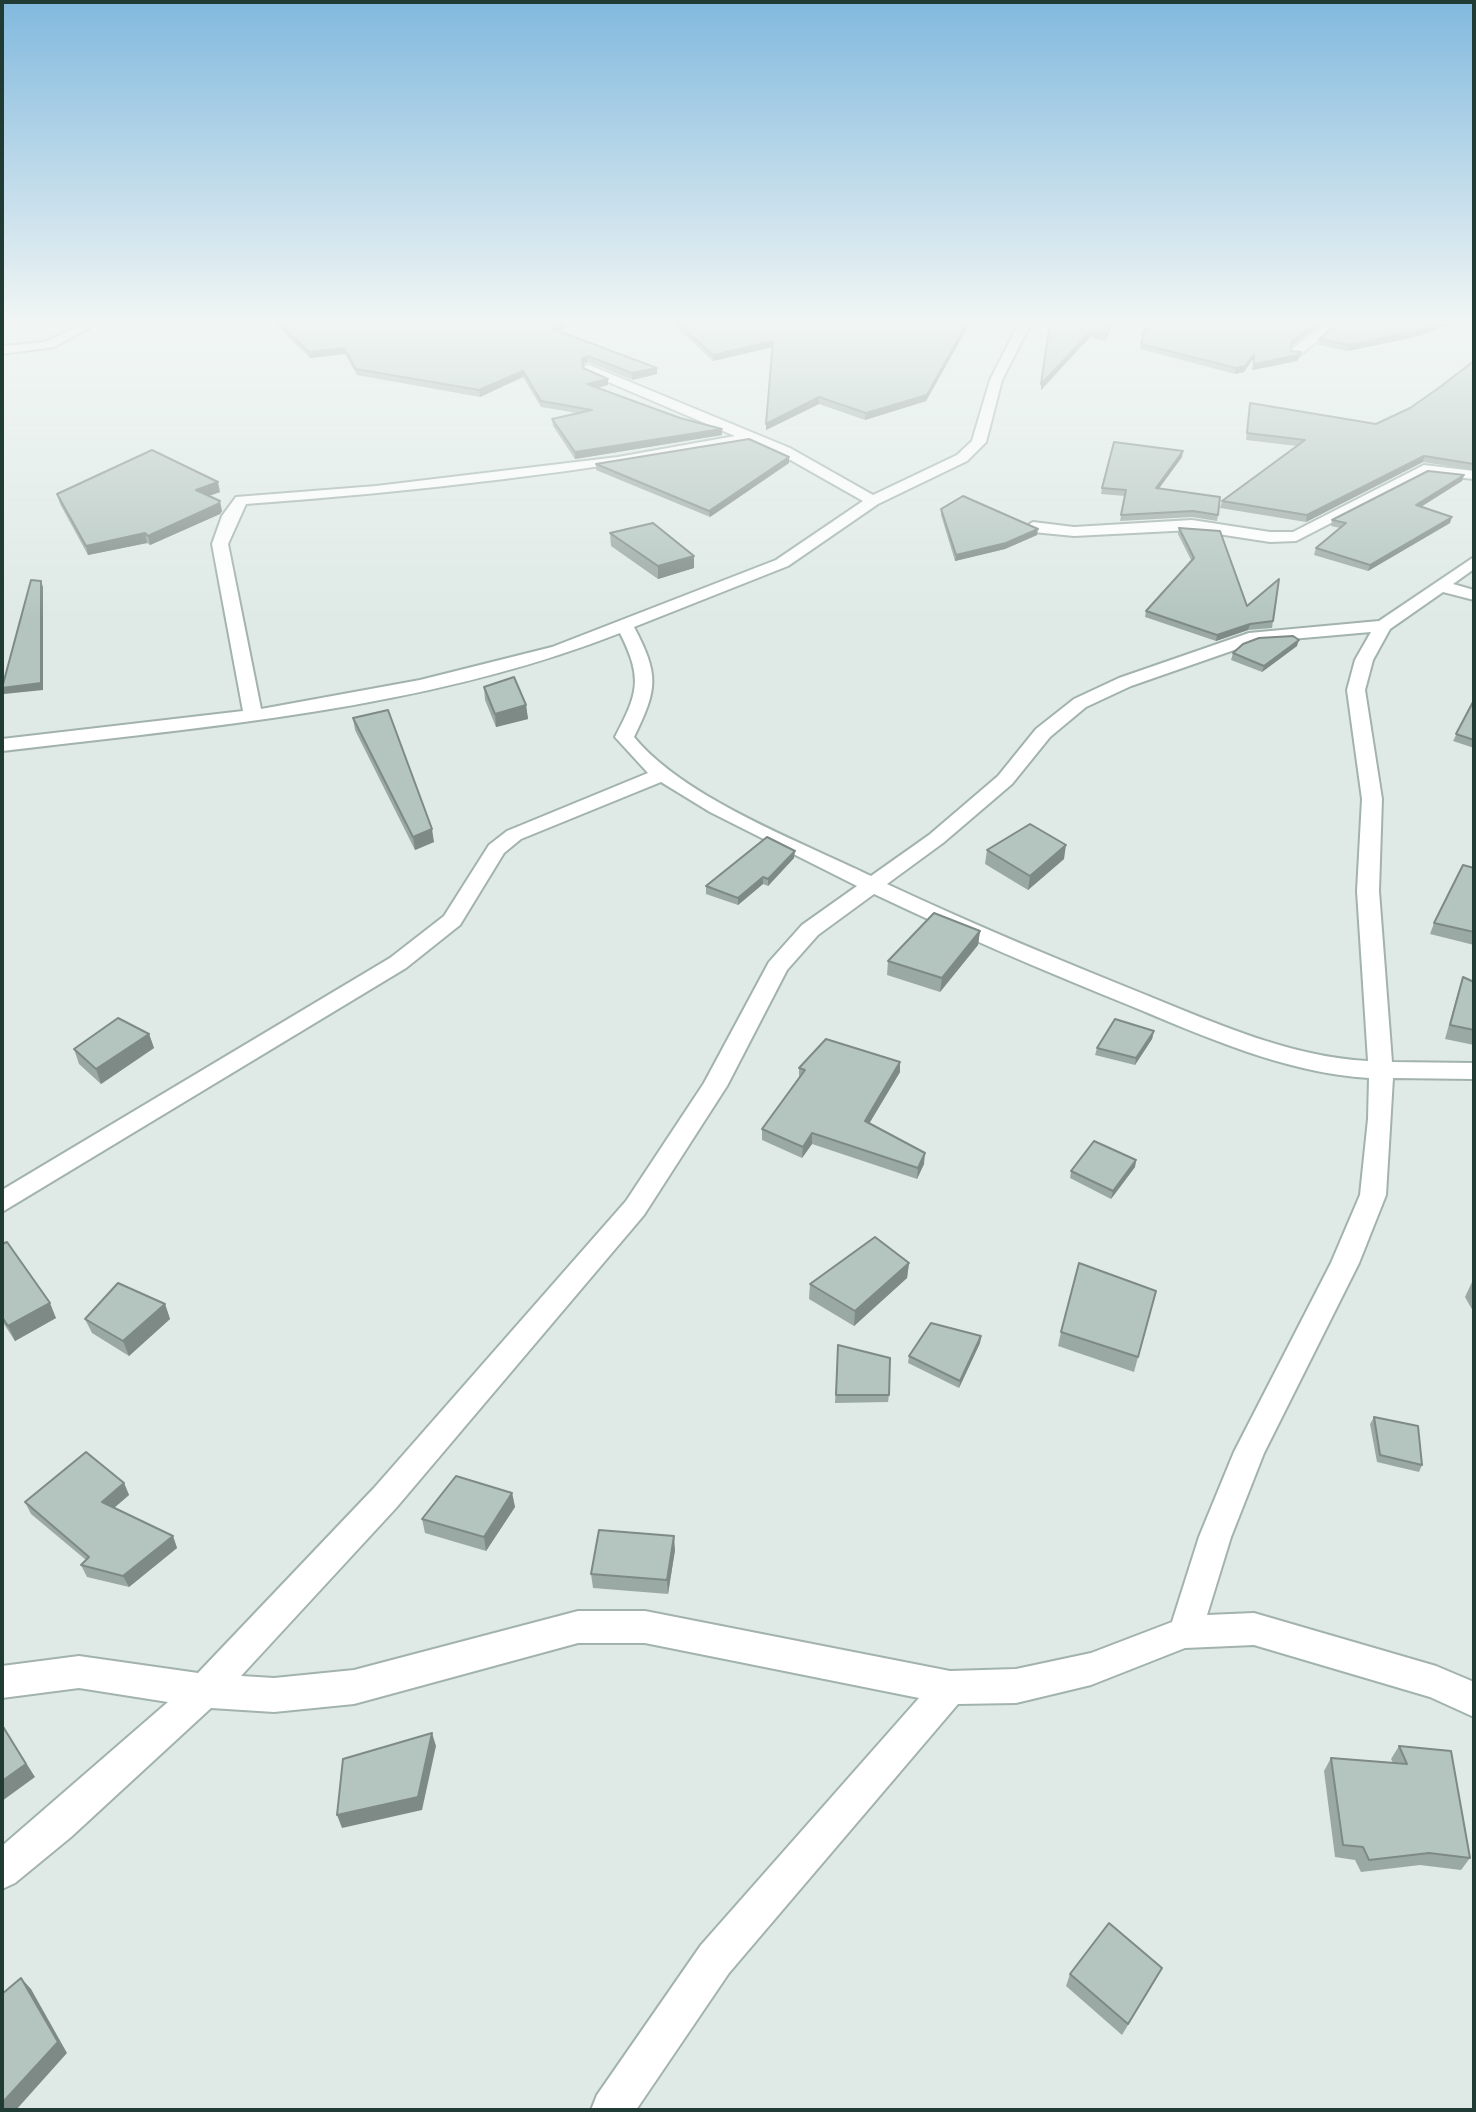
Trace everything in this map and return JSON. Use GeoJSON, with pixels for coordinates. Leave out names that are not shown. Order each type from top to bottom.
{"type":"FeatureCollection","features":[{"type":"Feature","properties":{"kind":"street"},"geometry":{"type":"LineString","coordinates":[[712,422],[752,437],[873,501]]}},
{"type":"Feature","properties":{"kind":"street"},"geometry":{"type":"LineString","coordinates":[[2,745],[304,709],[420,685],[558,651],[782,563],[873,501],[962,458],[979,442],[985,422]]}},
{"type":"Feature","properties":{"kind":"street"},"geometry":{"type":"LineString","coordinates":[[253,715],[220,544],[230,516],[241,500],[376,490],[618,461],[752,437]]}},
{"type":"Feature","properties":{"kind":"street"},"geometry":{"type":"LineString","coordinates":[[1033,527],[1074,535],[1193,525],[1278,539],[1296,536],[1424,469],[1474,475]]}},
{"type":"Feature","properties":{"kind":"street"},"geometry":{"type":"LineString","coordinates":[[1185,1632],[1215,1537],[1249,1452],[1345,1263],[1373,1195],[1381,1119],[1381,1070],[1368,891],[1372,799],[1356,690],[1364,660],[1383,626],[1474,562]]}},
{"type":"Feature","properties":{"kind":"street"},"geometry":{"type":"LineString","coordinates":[[1440,586],[1474,595]]}},
{"type":"Feature","properties":{"kind":"street"},"geometry":{"type":"LineString","coordinates":[[624,625],[648,670],[647,687],[624,737],[634,752],[663,774],[869,885],[978,935],[1186,1020],[1278,1052],[1331,1065],[1381,1070],[1474,1071]]}},
{"type":"Feature","properties":{"kind":"street"},"geometry":{"type":"LineString","coordinates":[[2,1870],[58,1824],[205,1691],[385,1498],[635,1208],[715,1086],[777,967],[810,930],[936,839],[1005,780],[1043,733],[1080,703],[1125,682],[1255,637],[1383,626]]}},
{"type":"Feature","properties":{"kind":"street"},"geometry":{"type":"LineString","coordinates":[[2,1202],[398,963],[452,920],[496,849],[514,835],[663,774]]}},
{"type":"Feature","properties":{"kind":"street"},"geometry":{"type":"LineString","coordinates":[[2,1682],[79,1672],[205,1691],[274,1695],[354,1687],[578,1627],[645,1627],[950,1688],[1016,1686],[1076,1672],[1185,1632],[1254,1629],[1436,1682],[1474,1700]]}},
{"type":"Feature","properties":{"kind":"street"},"geometry":{"type":"LineString","coordinates":[[612,2110],[715,1959],[950,1688]]}},
{"type":"Feature","properties":{"kind":"building"},"geometry":{"type":"Polygon","coordinates":[[[554,422],[694,422],[722,429],[575,452],[554,422]]]}},
{"type":"Feature","properties":{"kind":"building"},"geometry":{"type":"Polygon","coordinates":[[[1248,422],[1376,424],[1474,422],[1474,464],[1424,456],[1307,515],[1222,501],[1305,440],[1247,433],[1248,422]]]}},
{"type":"Feature","properties":{"kind":"building"},"geometry":{"type":"Polygon","coordinates":[[[749,439],[789,457],[709,511],[596,464],[749,439]]]}},
{"type":"Feature","properties":{"kind":"building"},"geometry":{"type":"Polygon","coordinates":[[[1114,442],[1183,451],[1156,488],[1220,497],[1218,515],[1193,511],[1121,515],[1126,490],[1102,488],[1114,442]]]}},
{"type":"Feature","properties":{"kind":"building"},"geometry":{"type":"Polygon","coordinates":[[[152,450],[218,482],[196,490],[220,501],[218,504],[148,536],[145,533],[86,546],[57,494],[152,450]]]}},
{"type":"Feature","properties":{"kind":"building"},"geometry":{"type":"Polygon","coordinates":[[[1428,471],[1464,475],[1416,505],[1452,517],[1370,565],[1316,548],[1346,523],[1332,520],[1428,471]]]}},
{"type":"Feature","properties":{"kind":"building"},"geometry":{"type":"Polygon","coordinates":[[[963,496],[1038,529],[1006,543],[956,555],[941,509],[963,496]]]}},
{"type":"Feature","properties":{"kind":"building"},"geometry":{"type":"Polygon","coordinates":[[[653,523],[694,556],[658,566],[610,533],[653,523]]]}},
{"type":"Feature","properties":{"kind":"building"},"geometry":{"type":"Polygon","coordinates":[[[1179,528],[1220,531],[1247,606],[1279,579],[1273,621],[1250,624],[1217,635],[1146,611],[1194,558],[1179,528]]]}},
{"type":"Feature","properties":{"kind":"building"},"geometry":{"type":"Polygon","coordinates":[[[31,580],[41,581],[41,683],[2,688],[31,580]]]}},
{"type":"Feature","properties":{"kind":"building"},"geometry":{"type":"Polygon","coordinates":[[[1293,636],[1299,640],[1264,666],[1233,653],[1243,644],[1259,638],[1293,636]]]}},
{"type":"Feature","properties":{"kind":"building"},"geometry":{"type":"Polygon","coordinates":[[[514,677],[526,705],[495,714],[484,687],[514,677]]]}},
{"type":"Feature","properties":{"kind":"building"},"geometry":{"type":"Polygon","coordinates":[[[1474,700],[1474,740],[1456,734],[1474,700]]]}},
{"type":"Feature","properties":{"kind":"building"},"geometry":{"type":"Polygon","coordinates":[[[388,710],[432,829],[413,837],[353,718],[388,710]]]}},
{"type":"Feature","properties":{"kind":"building"},"geometry":{"type":"Polygon","coordinates":[[[1030,824],[1066,845],[1030,876],[987,850],[1030,824]]]}},
{"type":"Feature","properties":{"kind":"building"},"geometry":{"type":"Polygon","coordinates":[[[767,837],[795,851],[768,879],[763,877],[738,898],[706,886],[767,837]]]}},
{"type":"Feature","properties":{"kind":"building"},"geometry":{"type":"Polygon","coordinates":[[[1463,865],[1474,868],[1474,932],[1434,923],[1463,865]]]}},
{"type":"Feature","properties":{"kind":"building"},"geometry":{"type":"Polygon","coordinates":[[[934,913],[980,931],[942,978],[888,961],[934,913]]]}},
{"type":"Feature","properties":{"kind":"building"},"geometry":{"type":"Polygon","coordinates":[[[1463,977],[1474,982],[1474,1030],[1450,1025],[1463,977]]]}},
{"type":"Feature","properties":{"kind":"building"},"geometry":{"type":"Polygon","coordinates":[[[118,1018],[149,1034],[96,1069],[74,1049],[118,1018]]]}},
{"type":"Feature","properties":{"kind":"building"},"geometry":{"type":"Polygon","coordinates":[[[1115,1019],[1154,1031],[1136,1058],[1097,1048],[1115,1019]]]}},
{"type":"Feature","properties":{"kind":"building"},"geometry":{"type":"Polygon","coordinates":[[[826,1039],[900,1062],[865,1121],[925,1153],[918,1168],[812,1133],[803,1147],[762,1129],[805,1070],[799,1068],[826,1039]]]}},
{"type":"Feature","properties":{"kind":"building"},"geometry":{"type":"Polygon","coordinates":[[[1094,1141],[1136,1160],[1113,1191],[1071,1171],[1094,1141]]]}},
{"type":"Feature","properties":{"kind":"building"},"geometry":{"type":"Polygon","coordinates":[[[875,1237],[909,1263],[855,1311],[810,1284],[875,1237]]]}},
{"type":"Feature","properties":{"kind":"building"},"geometry":{"type":"Polygon","coordinates":[[[7,1242],[50,1303],[8,1326],[2,1317],[2,1244],[7,1242]]]}},
{"type":"Feature","properties":{"kind":"building"},"geometry":{"type":"Polygon","coordinates":[[[1079,1263],[1156,1291],[1138,1357],[1061,1332],[1079,1263]]]}},
{"type":"Feature","properties":{"kind":"building"},"geometry":{"type":"Polygon","coordinates":[[[118,1283],[165,1304],[123,1341],[85,1319],[118,1283]]]}},
{"type":"Feature","properties":{"kind":"building"},"geometry":{"type":"Polygon","coordinates":[[[931,1323],[981,1336],[960,1381],[909,1356],[931,1323]]]}},
{"type":"Feature","properties":{"kind":"building"},"geometry":{"type":"Polygon","coordinates":[[[838,1345],[890,1358],[889,1395],[836,1395],[838,1345]]]}},
{"type":"Feature","properties":{"kind":"building"},"geometry":{"type":"Polygon","coordinates":[[[1374,1417],[1418,1426],[1422,1465],[1380,1455],[1374,1417]]]}},
{"type":"Feature","properties":{"kind":"building"},"geometry":{"type":"Polygon","coordinates":[[[86,1452],[124,1483],[102,1502],[173,1536],[123,1576],[81,1565],[89,1557],[25,1502],[86,1452]]]}},
{"type":"Feature","properties":{"kind":"building"},"geometry":{"type":"Polygon","coordinates":[[[456,1476],[512,1493],[484,1537],[422,1519],[456,1476]]]}},
{"type":"Feature","properties":{"kind":"building"},"geometry":{"type":"Polygon","coordinates":[[[599,1530],[674,1536],[667,1580],[591,1574],[599,1530]]]}},
{"type":"Feature","properties":{"kind":"building"},"geometry":{"type":"Polygon","coordinates":[[[2,1725],[26,1764],[2,1781],[2,1725]]]}},
{"type":"Feature","properties":{"kind":"building"},"geometry":{"type":"Polygon","coordinates":[[[432,1733],[418,1797],[337,1815],[343,1759],[432,1733]]]}},
{"type":"Feature","properties":{"kind":"building"},"geometry":{"type":"Polygon","coordinates":[[[1399,1746],[1451,1751],[1470,1858],[1429,1853],[1369,1860],[1363,1847],[1343,1845],[1331,1758],[1407,1764],[1399,1746]]]}},
{"type":"Feature","properties":{"kind":"building"},"geometry":{"type":"Polygon","coordinates":[[[1109,1923],[1162,1968],[1128,2024],[1070,1974],[1109,1923]]]}},
{"type":"Feature","properties":{"kind":"building"},"geometry":{"type":"Polygon","coordinates":[[[21,1978],[58,2042],[2,2103],[2,1994],[21,1978]]]}}]}
